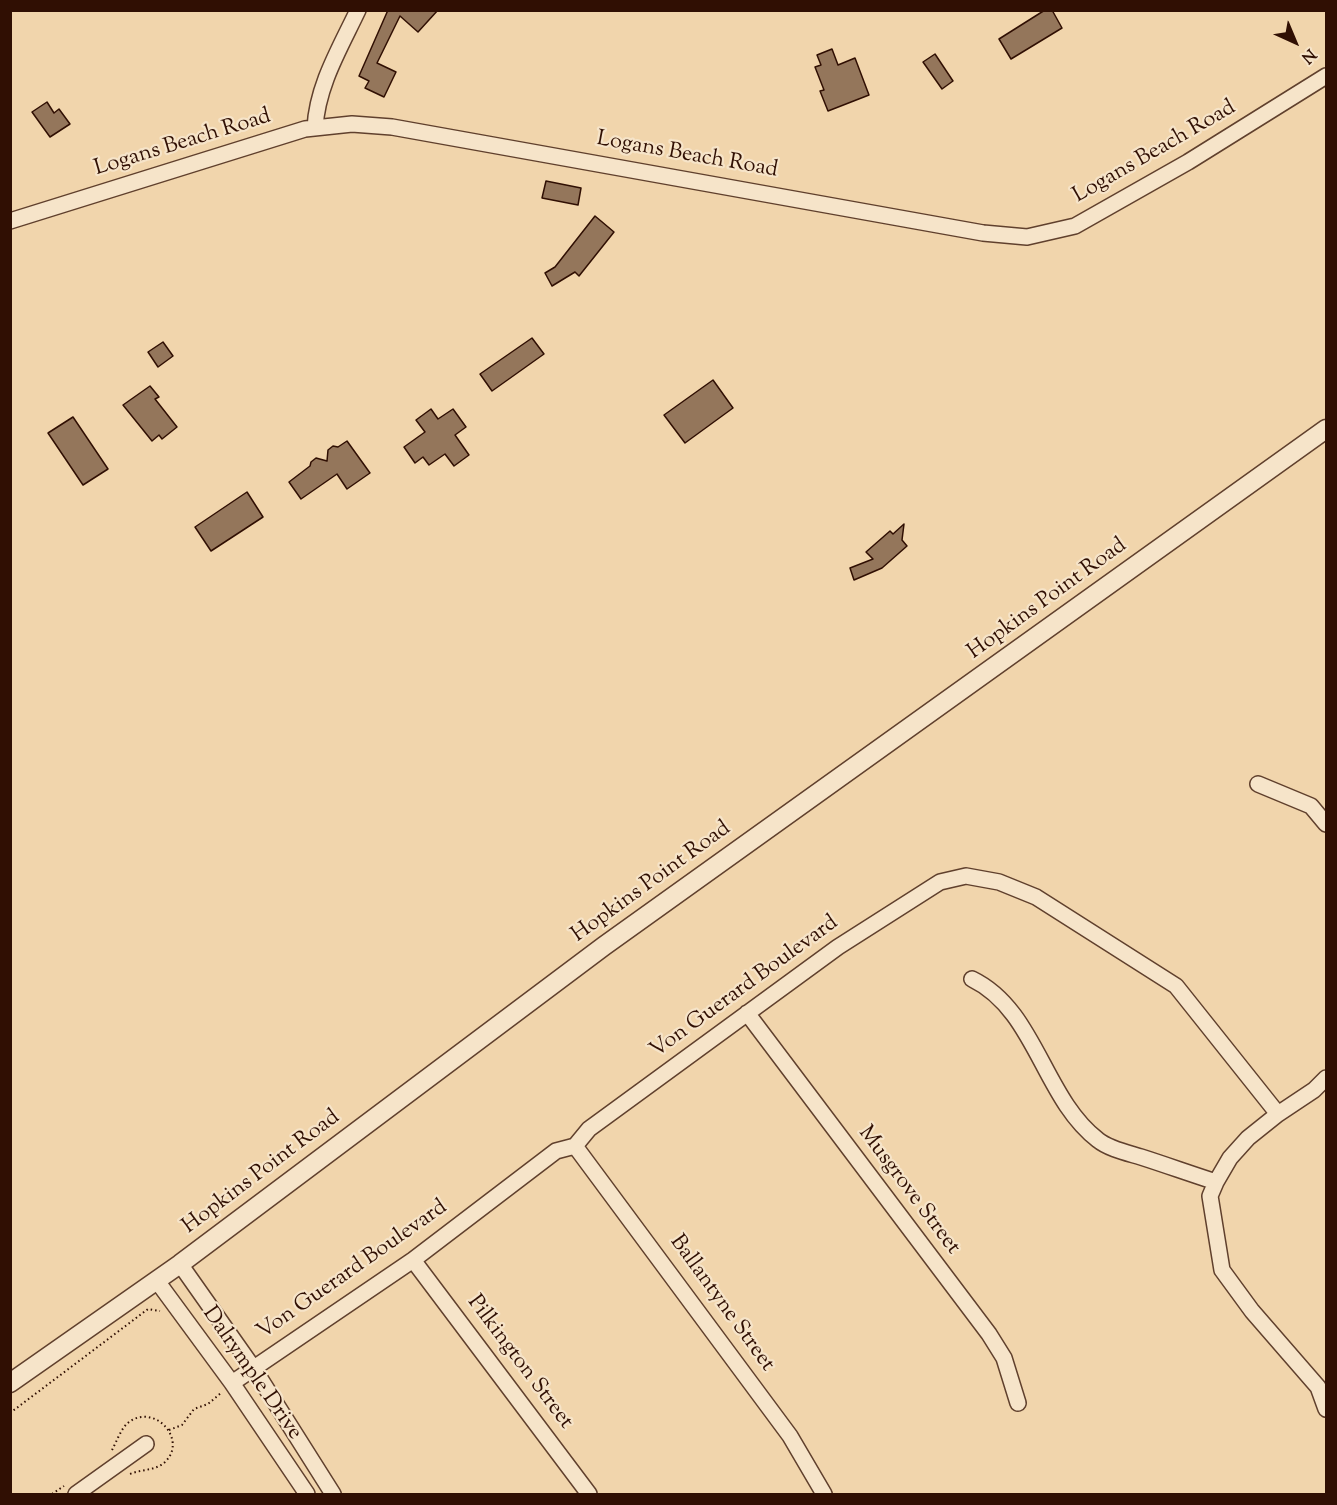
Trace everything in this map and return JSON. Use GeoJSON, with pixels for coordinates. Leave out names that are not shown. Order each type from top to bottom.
{"type":"FeatureCollection","features":[{"type":"Feature","properties":{"kind":"street"},"geometry":{"type":"LineString","coordinates":[[315,128],[316,109],[323,86],[358,10]]}},
{"type":"Feature","properties":{"kind":"street","name":"Logans Beach Road"},"geometry":{"type":"LineString","coordinates":[[10,221],[305,129],[352,124],[392,127],[983,233],[1027,237],[1074,226],[1188,162],[1326,76]]}},
{"type":"Feature","properties":{"kind":"street","name":"Hopkins Point Road"},"geometry":{"type":"LineString","coordinates":[[10,1383],[157,1281],[604,946],[1326,429]]}},
{"type":"Feature","properties":{"kind":"street"},"geometry":{"type":"LineString","coordinates":[[1258,784],[1311,806],[1326,824]]}},
{"type":"Feature","properties":{"kind":"street","name":"Von Guerard Boulevard"},"geometry":{"type":"LineString","coordinates":[[227,1387],[413,1260],[556,1151],[575,1146],[590,1129],[838,947],[940,882],[966,876],[999,882],[1036,897],[1176,986],[1278,1114]]}},
{"type":"Feature","properties":{"kind":"street"},"geometry":{"type":"LineString","coordinates":[[972,979],[986,985],[1021,1023],[1056,1090],[1099,1141],[1216,1182]]}},
{"type":"Feature","properties":{"kind":"street","name":"Musgrove Street"},"geometry":{"type":"LineString","coordinates":[[747,1013],[989,1335],[1004,1358],[1018,1403]]}},
{"type":"Feature","properties":{"kind":"street"},"geometry":{"type":"LineString","coordinates":[[1326,1078],[1314,1090],[1248,1138],[1230,1158],[1210,1196],[1222,1270],[1252,1311],[1318,1387],[1326,1409]]}},
{"type":"Feature","properties":{"kind":"street","name":"Ballantyne Street"},"geometry":{"type":"LineString","coordinates":[[575,1146],[790,1436],[824,1494]]}},
{"type":"Feature","properties":{"kind":"street","name":"Pilkington Street"},"geometry":{"type":"LineString","coordinates":[[413,1260],[589,1494]]}},
{"type":"Feature","properties":{"kind":"street","name":"Dalrymple Drive"},"geometry":{"type":"LineString","coordinates":[[180,1264],[254,1369],[333,1494]]}},
{"type":"Feature","properties":{"kind":"street","name":"Dalrymple Drive"},"geometry":{"type":"LineString","coordinates":[[157,1281],[227,1387],[307,1494]]}},
{"type":"Feature","properties":{"kind":"street"},"geometry":{"type":"LineString","coordinates":[[76,1494],[146,1444]]}},
{"type":"Feature","properties":{"kind":"path"},"geometry":{"type":"LineString","coordinates":[[10,1413],[148,1309],[166,1312]]}},
{"type":"Feature","properties":{"kind":"path"},"geometry":{"type":"LineString","coordinates":[[169,1430],[182,1425],[194,1409],[208,1404],[227,1387]]}},
{"type":"Feature","properties":{"kind":"building"},"geometry":{"type":"Polygon","coordinates":[[[388,10],[438,10],[418,32],[400,16],[377,63],[396,72],[384,97],[365,88],[369,81],[359,76],[388,10]]]}},
{"type":"Feature","properties":{"kind":"building"},"geometry":{"type":"Polygon","coordinates":[[[1045,10],[1052,10],[1062,28],[1011,59],[999,39],[1045,10]]]}},
{"type":"Feature","properties":{"kind":"building"},"geometry":{"type":"Polygon","coordinates":[[[832,49],[838,65],[855,58],[869,95],[828,111],[820,91],[824,90],[815,67],[821,65],[817,55],[832,49]]]}},
{"type":"Feature","properties":{"kind":"building"},"geometry":{"type":"Polygon","coordinates":[[[935,54],[953,81],[942,89],[923,62],[935,54]]]}},
{"type":"Feature","properties":{"kind":"building"},"geometry":{"type":"Polygon","coordinates":[[[47,102],[54,113],[59,109],[70,124],[50,137],[32,112],[47,102]]]}},
{"type":"Feature","properties":{"kind":"building"},"geometry":{"type":"Polygon","coordinates":[[[546,181],[581,188],[578,205],[542,198],[546,181]]]}},
{"type":"Feature","properties":{"kind":"building"},"geometry":{"type":"Polygon","coordinates":[[[595,216],[614,232],[579,276],[575,272],[552,286],[545,273],[555,267],[595,216]]]}},
{"type":"Feature","properties":{"kind":"building"},"geometry":{"type":"Polygon","coordinates":[[[532,338],[544,354],[492,391],[480,374],[532,338]]]}},
{"type":"Feature","properties":{"kind":"building"},"geometry":{"type":"Polygon","coordinates":[[[163,342],[173,356],[158,367],[148,352],[163,342]]]}},
{"type":"Feature","properties":{"kind":"building"},"geometry":{"type":"Polygon","coordinates":[[[713,380],[733,408],[685,443],[664,415],[713,380]]]}},
{"type":"Feature","properties":{"kind":"building"},"geometry":{"type":"Polygon","coordinates":[[[150,386],[159,397],[155,399],[177,427],[162,439],[159,435],[152,441],[123,405],[150,386]]]}},
{"type":"Feature","properties":{"kind":"building"},"geometry":{"type":"Polygon","coordinates":[[[431,409],[438,419],[453,409],[466,427],[455,435],[469,455],[454,466],[445,454],[429,465],[423,457],[415,463],[404,447],[425,432],[416,420],[431,409]]]}},
{"type":"Feature","properties":{"kind":"building"},"geometry":{"type":"Polygon","coordinates":[[[73,417],[108,469],[83,485],[48,433],[73,417]]]}},
{"type":"Feature","properties":{"kind":"building"},"geometry":{"type":"Polygon","coordinates":[[[347,441],[370,473],[347,489],[337,474],[301,499],[289,482],[310,466],[316,458],[327,461],[328,450],[347,441]]]}},
{"type":"Feature","properties":{"kind":"building"},"geometry":{"type":"Polygon","coordinates":[[[247,492],[263,517],[211,551],[195,527],[247,492]]]}},
{"type":"Feature","properties":{"kind":"building"},"geometry":{"type":"Polygon","coordinates":[[[904,524],[902,540],[907,546],[882,568],[854,580],[850,568],[873,559],[866,552],[890,531],[893,534],[904,524]]]}}]}
